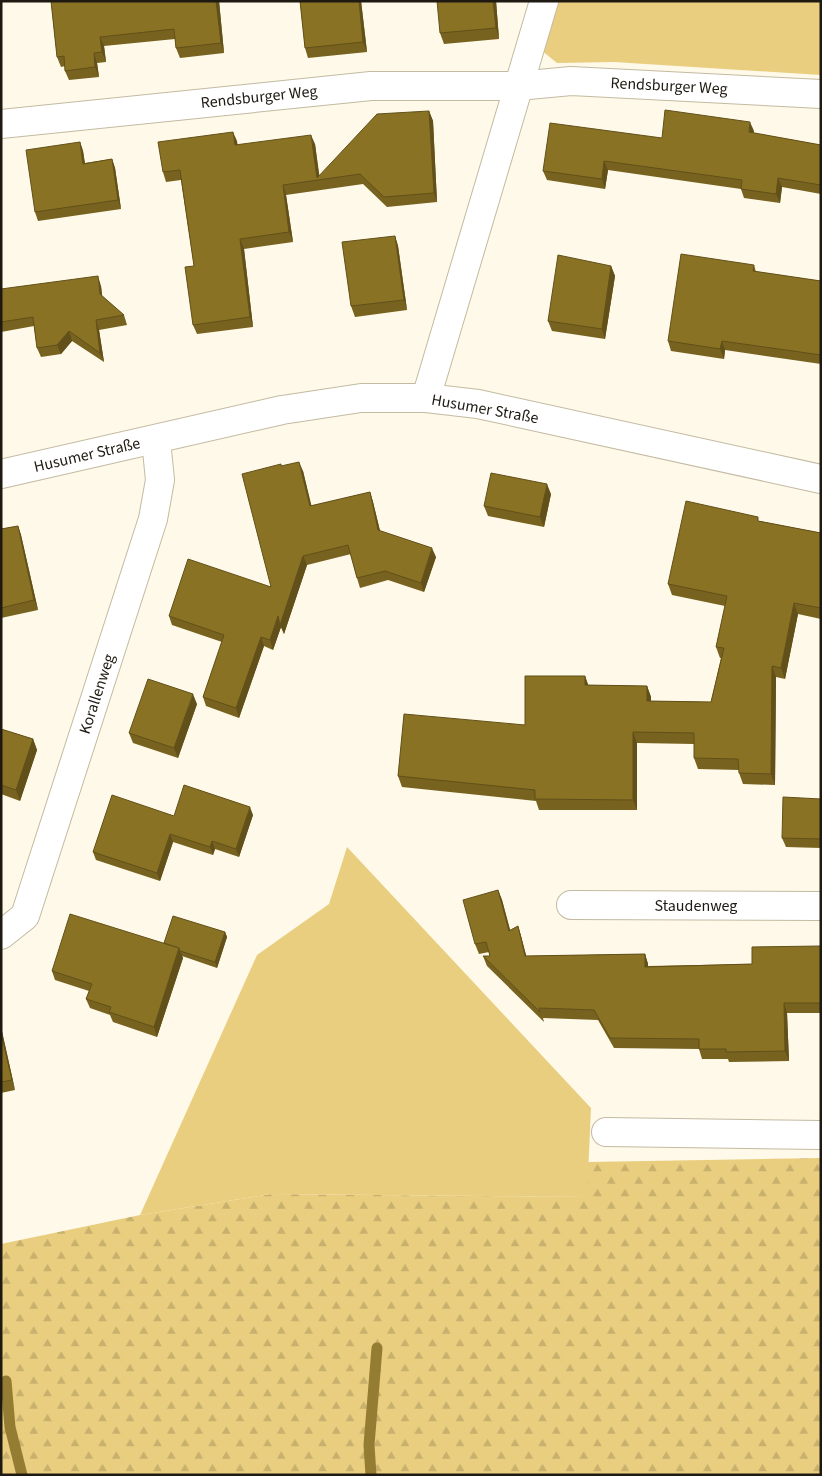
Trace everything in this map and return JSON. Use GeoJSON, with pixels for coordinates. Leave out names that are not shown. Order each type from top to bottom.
{"type":"FeatureCollection","features":[{"type":"Feature","properties":{"kind":"street"},"geometry":{"type":"LineString","coordinates":[[426,398],[544,1]]}},
{"type":"Feature","properties":{"kind":"street","name":"Rendsburger Weg"},"geometry":{"type":"LineString","coordinates":[[1,124],[371,86],[518,86],[571,81],[821,94]]}},
{"type":"Feature","properties":{"kind":"street","name":"Husumer Straße"},"geometry":{"type":"LineString","coordinates":[[1,474],[282,410],[361,398],[426,398],[478,404],[821,479]]}},
{"type":"Feature","properties":{"kind":"street","name":"Korallenweg"},"geometry":{"type":"LineString","coordinates":[[1,935],[24,916],[153,519],[160,480],[156,440]]}},
{"type":"Feature","properties":{"kind":"street","name":"Staudenweg"},"geometry":{"type":"LineString","coordinates":[[571,905],[821,906]]}},
{"type":"Feature","properties":{"kind":"street"},"geometry":{"type":"LineString","coordinates":[[606,1132],[821,1135]]}},
{"type":"Feature","properties":{"kind":"green space"},"geometry":{"type":"Polygon","coordinates":[[[556,1],[821,1],[821,75],[614,62],[557,63],[541,50],[556,1]]]}},
{"type":"Feature","properties":{"kind":"green space"},"geometry":{"type":"Polygon","coordinates":[[[347,847],[591,1108],[587,1197],[271,1194],[140,1215],[257,955],[329,904],[347,847]]]}},
{"type":"Feature","properties":{"kind":"green space"},"geometry":{"type":"Polygon","coordinates":[[[821,1158],[821,1475],[1,1475],[1,1244],[140,1215],[271,1194],[586,1197],[588,1162],[821,1158]]]}},
{"type":"Feature","properties":{"kind":"building"},"geometry":{"type":"Polygon","coordinates":[[[51,1],[216,1],[221,43],[176,48],[174,29],[100,37],[102,52],[94,53],[95,67],[65,71],[64,56],[57,57],[51,1]]]}},
{"type":"Feature","properties":{"kind":"building"},"geometry":{"type":"Polygon","coordinates":[[[300,1],[359,1],[363,42],[305,48],[300,1]]]}},
{"type":"Feature","properties":{"kind":"building"},"geometry":{"type":"Polygon","coordinates":[[[437,1],[493,1],[496,28],[440,33],[437,1]]]}},
{"type":"Feature","properties":{"kind":"building"},"geometry":{"type":"Polygon","coordinates":[[[665,110],[750,122],[749,132],[821,145],[821,185],[778,178],[776,194],[741,189],[742,180],[604,161],[602,179],[543,171],[550,123],[662,138],[665,110]]]}},
{"type":"Feature","properties":{"kind":"building"},"geometry":{"type":"Polygon","coordinates":[[[429,111],[434,193],[384,197],[360,174],[283,185],[289,232],[240,239],[250,317],[193,325],[185,267],[194,266],[180,170],[163,172],[158,142],[233,132],[235,145],[311,135],[317,178],[377,114],[429,111]]]}},
{"type":"Feature","properties":{"kind":"building"},"geometry":{"type":"Polygon","coordinates":[[[80,142],[83,164],[112,159],[118,200],[35,212],[26,150],[80,142]]]}},
{"type":"Feature","properties":{"kind":"building"},"geometry":{"type":"Polygon","coordinates":[[[395,236],[404,300],[351,306],[342,242],[395,236]]]}},
{"type":"Feature","properties":{"kind":"building"},"geometry":{"type":"Polygon","coordinates":[[[681,254],[754,265],[753,271],[821,281],[821,355],[722,341],[720,349],[668,341],[681,254]]]}},
{"type":"Feature","properties":{"kind":"building"},"geometry":{"type":"Polygon","coordinates":[[[558,255],[611,266],[602,329],[548,321],[558,255]]]}},
{"type":"Feature","properties":{"kind":"building"},"geometry":{"type":"Polygon","coordinates":[[[98,276],[100,294],[124,315],[96,320],[100,353],[69,331],[57,345],[37,348],[33,317],[1,322],[1,289],[98,276]]]}},
{"type":"Feature","properties":{"kind":"building"},"geometry":{"type":"Polygon","coordinates":[[[299,462],[310,506],[370,492],[378,530],[432,548],[421,583],[385,571],[357,578],[348,545],[303,556],[280,625],[278,616],[270,640],[261,637],[236,708],[203,697],[224,635],[169,616],[188,559],[271,587],[242,474],[281,464],[281,466],[299,462]]]}},
{"type":"Feature","properties":{"kind":"building"},"geometry":{"type":"Polygon","coordinates":[[[491,473],[547,484],[540,517],[484,506],[491,473]]]}},
{"type":"Feature","properties":{"kind":"building"},"geometry":{"type":"Polygon","coordinates":[[[686,501],[758,517],[758,521],[821,533],[821,608],[794,603],[781,668],[772,666],[771,774],[739,773],[738,759],[694,758],[694,733],[633,732],[633,800],[535,799],[535,790],[398,776],[404,714],[525,725],[525,676],[585,676],[585,685],[647,686],[647,701],[711,702],[724,648],[716,647],[727,596],[668,584],[686,501]]]}},
{"type":"Feature","properties":{"kind":"building"},"geometry":{"type":"Polygon","coordinates":[[[18,526],[34,600],[1,608],[1,529],[18,526]]]}},
{"type":"Feature","properties":{"kind":"building"},"geometry":{"type":"Polygon","coordinates":[[[148,679],[193,694],[174,748],[129,733],[148,679]]]}},
{"type":"Feature","properties":{"kind":"building"},"geometry":{"type":"Polygon","coordinates":[[[1,729],[33,739],[16,790],[1,785],[1,729]]]}},
{"type":"Feature","properties":{"kind":"building"},"geometry":{"type":"Polygon","coordinates":[[[184,785],[250,807],[236,849],[212,841],[210,847],[170,834],[157,873],[93,852],[112,795],[174,816],[184,785]]]}},
{"type":"Feature","properties":{"kind":"building"},"geometry":{"type":"Polygon","coordinates":[[[783,797],[821,799],[821,839],[782,838],[783,797]]]}},
{"type":"Feature","properties":{"kind":"building"},"geometry":{"type":"Polygon","coordinates":[[[498,890],[509,931],[518,926],[525,956],[645,954],[645,967],[752,964],[752,947],[821,946],[821,1003],[784,1003],[785,1051],[726,1052],[726,1049],[699,1049],[699,1039],[610,1038],[594,1010],[539,1008],[540,1012],[483,956],[490,956],[486,942],[475,944],[463,900],[498,890]]]}},
{"type":"Feature","properties":{"kind":"building"},"geometry":{"type":"Polygon","coordinates":[[[70,914],[179,948],[154,1027],[109,1012],[111,1007],[86,999],[92,984],[52,971],[70,914]]]}},
{"type":"Feature","properties":{"kind":"building"},"geometry":{"type":"Polygon","coordinates":[[[173,916],[225,932],[215,962],[180,951],[179,948],[164,943],[173,916]]]}},
{"type":"Feature","properties":{"kind":"building"},"geometry":{"type":"Polygon","coordinates":[[[1,1033],[12,1080],[1,1082],[1,1033]]]}},
{"type":"Feature","properties":{"kind":"waterway"},"geometry":{"type":"LineString","coordinates":[[371,1475],[369,1445],[377,1348]]}},
{"type":"Feature","properties":{"kind":"waterway"},"geometry":{"type":"LineString","coordinates":[[6,1381],[10,1427],[22,1475]]}}]}
